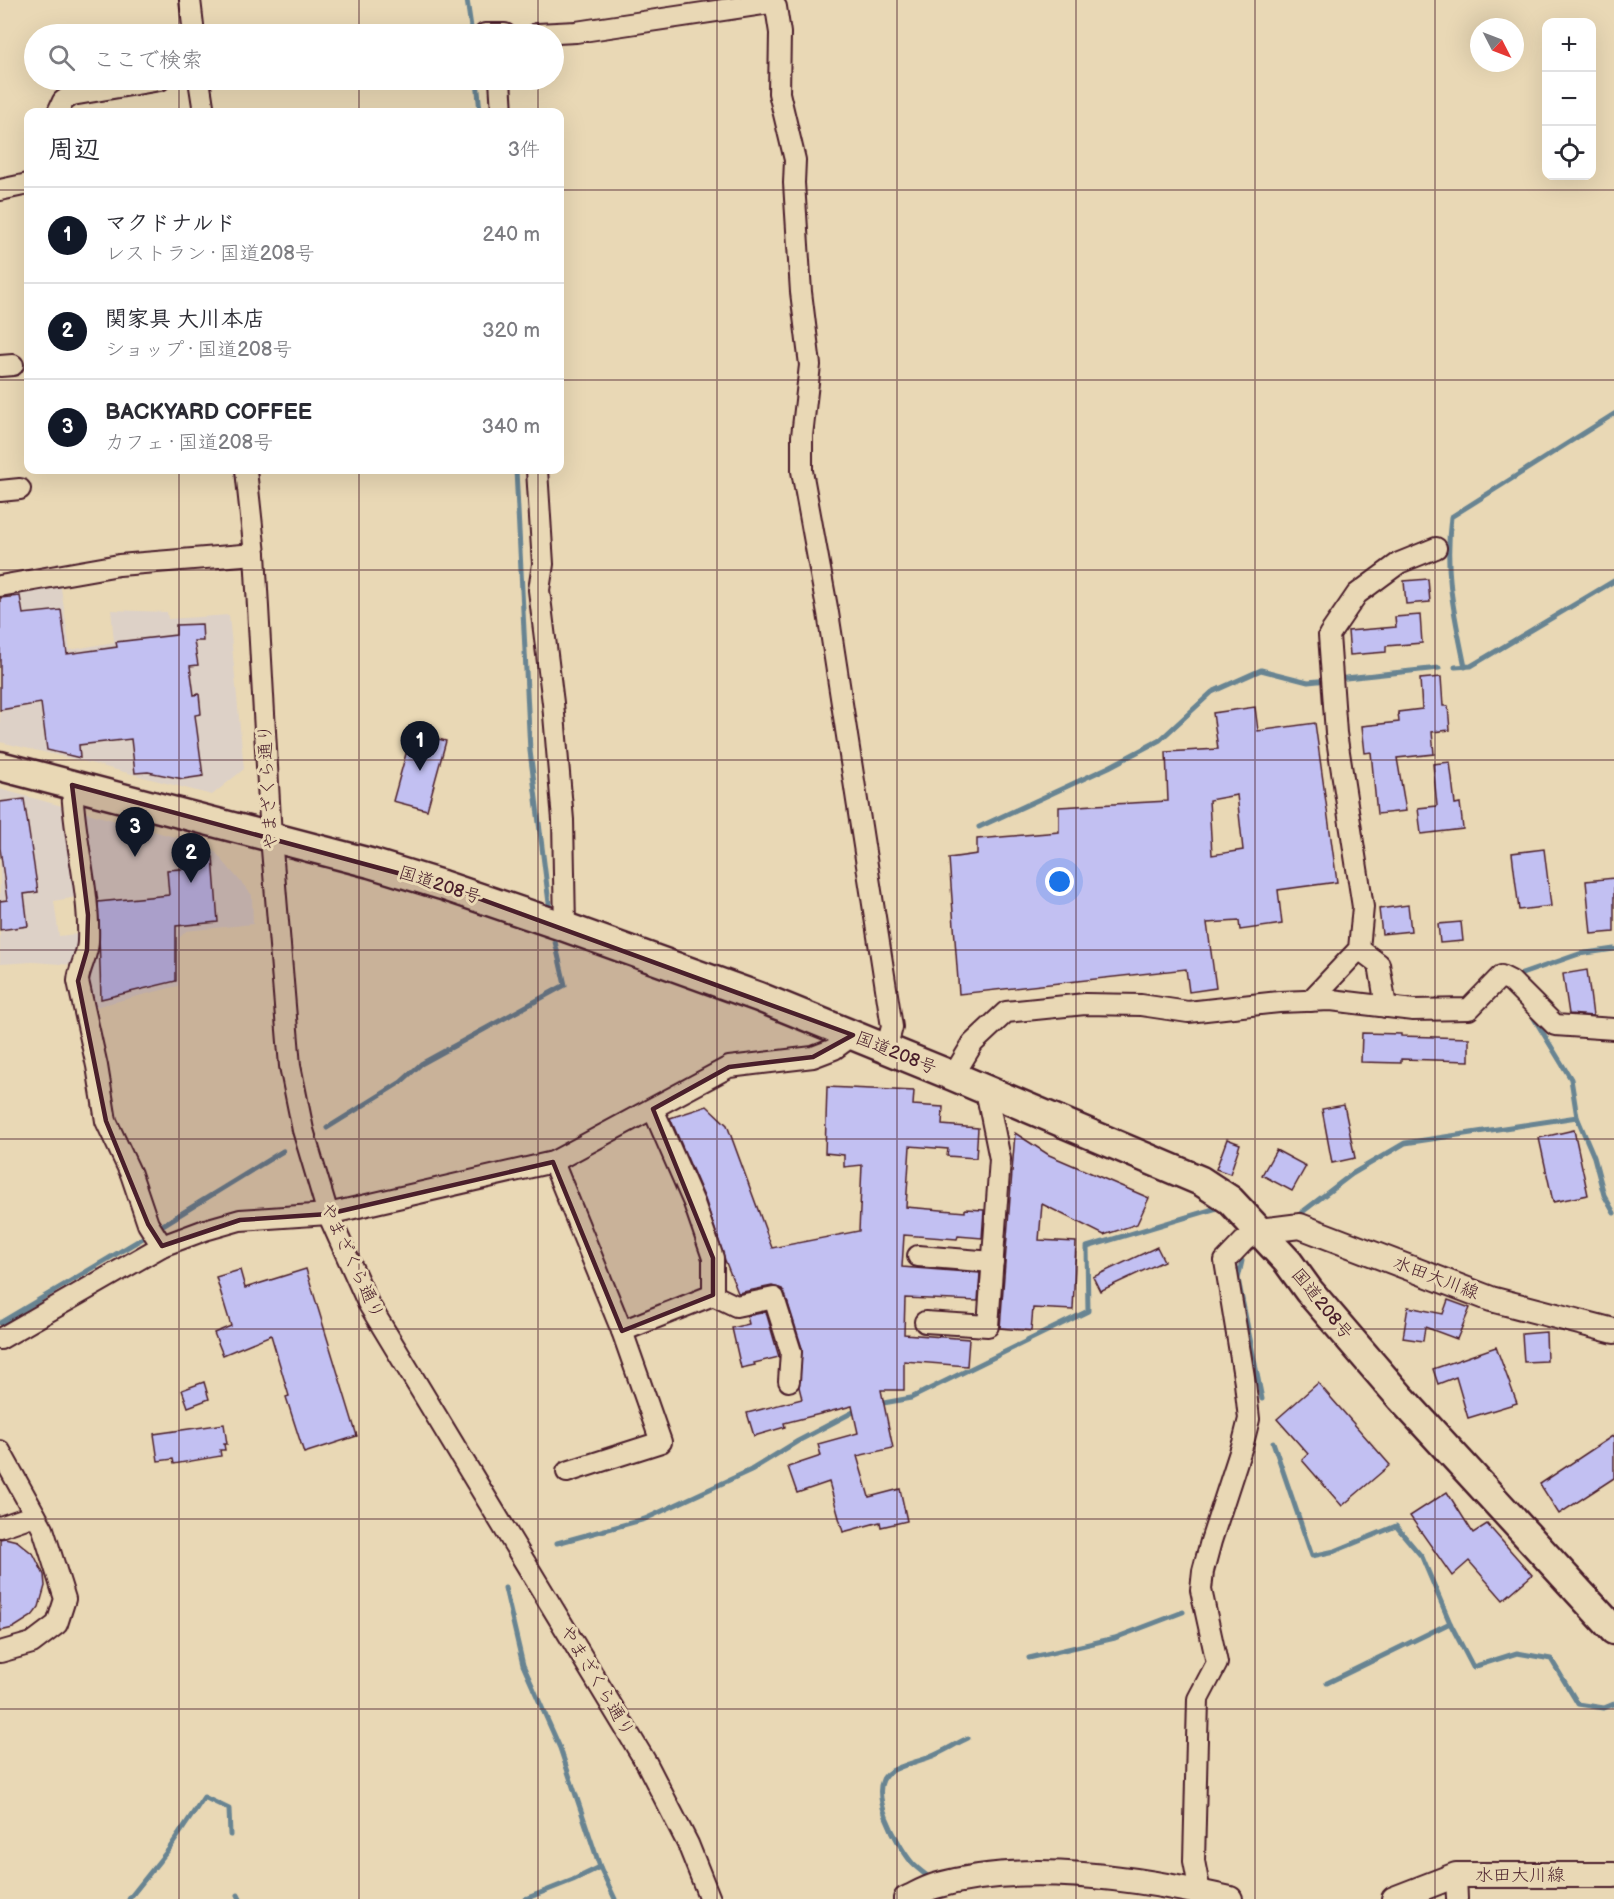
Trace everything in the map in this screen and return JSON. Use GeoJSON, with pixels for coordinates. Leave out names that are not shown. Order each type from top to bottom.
{"type":"FeatureCollection","features":[{"type":"Feature","properties":{"kind":"highway","name":"国道208号"},"geometry":{"type":"LineString","coordinates":[[0,766],[381,866],[553,922],[749,993],[886,1048],[1201,1181],[1230,1200],[1288,1262],[1309,1291],[1401,1398],[1614,1630]]}},
{"type":"Feature","properties":{"kind":"main road","name":"水田大川線"},"geometry":{"type":"LineString","coordinates":[[1259,1231],[1300,1226],[1491,1299],[1614,1330]]}},
{"type":"Feature","properties":{"kind":"main road"},"geometry":{"type":"LineString","coordinates":[[906,1899],[933,1886],[963,1880],[1035,1873],[1146,1882],[1230,1899]]}},
{"type":"Feature","properties":{"kind":"main road","name":"水田大川線"},"geometry":{"type":"LineString","coordinates":[[1394,1899],[1456,1875],[1614,1875]]}},
{"type":"Feature","properties":{"kind":"street"},"geometry":{"type":"LineString","coordinates":[[190,0],[193,24]]}},
{"type":"Feature","properties":{"kind":"street"},"geometry":{"type":"LineString","coordinates":[[564,33],[770,3],[776,6],[780,33],[778,93],[795,160],[794,183],[801,292],[810,365],[802,436],[802,471],[828,613],[892,1027],[886,1048]]}},
{"type":"Feature","properties":{"kind":"street"},"geometry":{"type":"LineString","coordinates":[[60,108],[63,101],[72,95],[101,90]]}},
{"type":"Feature","properties":{"kind":"street"},"geometry":{"type":"LineString","coordinates":[[201,90],[203,108]]}},
{"type":"Feature","properties":{"kind":"street"},"geometry":{"type":"LineString","coordinates":[[501,90],[502,108]]}},
{"type":"Feature","properties":{"kind":"street"},"geometry":{"type":"LineString","coordinates":[[0,190],[24,185]]}},
{"type":"Feature","properties":{"kind":"street","name":"やまざくら通り"},"geometry":{"type":"LineString","coordinates":[[246,474],[255,554],[271,837],[290,1066],[303,1130],[328,1214],[368,1303],[647,1764],[688,1844],[710,1899]]}},
{"type":"Feature","properties":{"kind":"street"},"geometry":{"type":"LineString","coordinates":[[537,474],[543,564],[539,590],[554,703],[561,796],[553,922]]}},
{"type":"Feature","properties":{"kind":"street"},"geometry":{"type":"LineString","coordinates":[[1310,1001],[1359,950],[1362,907],[1336,733],[1329,636],[1357,594],[1399,563],[1436,548]]}},
{"type":"Feature","properties":{"kind":"street"},"geometry":{"type":"LineString","coordinates":[[0,586],[118,565],[255,554]]}},
{"type":"Feature","properties":{"kind":"street"},"geometry":{"type":"LineString","coordinates":[[72,785],[72,812],[88,915],[87,950],[79,971],[78,981],[97,1066],[106,1121],[131,1174],[148,1224],[162,1246]]}},
{"type":"Feature","properties":{"kind":"street"},"geometry":{"type":"LineString","coordinates":[[1359,950],[1379,964],[1386,1007]]}},
{"type":"Feature","properties":{"kind":"street"},"geometry":{"type":"LineString","coordinates":[[952,1076],[973,1043],[1006,1012],[1085,1004],[1141,1005],[1188,1012],[1279,1002],[1331,1000],[1413,1010],[1469,1009],[1501,976],[1510,981],[1555,1024],[1614,1029]]}},
{"type":"Feature","properties":{"kind":"street"},"geometry":{"type":"LineString","coordinates":[[0,1339],[162,1246],[205,1230],[240,1220],[328,1214],[553,1162],[729,1067],[813,1058],[834,1049],[853,1035]]}},
{"type":"Feature","properties":{"kind":"street"},"geometry":{"type":"LineString","coordinates":[[925,1322],[988,1326],[1000,1159],[986,1090]]}},
{"type":"Feature","properties":{"kind":"street"},"geometry":{"type":"LineString","coordinates":[[653,1109],[694,1203],[713,1258],[713,1295]]}},
{"type":"Feature","properties":{"kind":"street"},"geometry":{"type":"LineString","coordinates":[[553,1162],[622,1331],[661,1442],[567,1472]]}},
{"type":"Feature","properties":{"kind":"street"},"geometry":{"type":"LineString","coordinates":[[1200,1892],[1194,1861],[1198,1700],[1217,1663],[1201,1590],[1203,1571],[1211,1541],[1249,1419],[1225,1262],[1244,1241],[1259,1231]]}},
{"type":"Feature","properties":{"kind":"street"},"geometry":{"type":"LineString","coordinates":[[918,1256],[993,1262]]}},
{"type":"Feature","properties":{"kind":"street"},"geometry":{"type":"LineString","coordinates":[[622,1331],[713,1295],[736,1306],[774,1298],[791,1352],[789,1382]]}},
{"type":"Feature","properties":{"kind":"street"},"geometry":{"type":"LineString","coordinates":[[0,1453],[43,1529],[65,1599],[57,1624],[33,1643],[0,1652]]}},
{"type":"Feature","properties":{"kind":"street"},"geometry":{"type":"LineString","coordinates":[[0,1527],[35,1515]]}},
{"type":"Feature","properties":{"kind":"street"},"geometry":{"type":"LineString","coordinates":[[1456,1875],[1457,1899]]}},
{"type":"Feature","properties":{"kind":"highlighted area"},"geometry":{"type":"Polygon","coordinates":[[[72,785],[442,885],[853,1035],[813,1057],[729,1067],[653,1109],[713,1258],[713,1295],[622,1331],[553,1162],[328,1214],[240,1220],[162,1246],[148,1224],[106,1121],[78,981],[87,950],[88,915],[72,785]]]}},
{"type":"Feature","properties":{"kind":"shaded area"},"geometry":{"type":"Polygon","coordinates":[[[60,581],[70,650],[114,642],[111,610],[167,612],[168,619],[229,615],[244,769],[212,795],[0,742],[0,592],[60,581]]]}},
{"type":"Feature","properties":{"kind":"shaded area"},"geometry":{"type":"Polygon","coordinates":[[[0,789],[211,847],[252,895],[253,924],[186,931],[179,938],[178,986],[87,1009],[88,895],[54,901],[59,936],[85,933],[74,965],[33,962],[0,964],[0,789]]]}},
{"type":"Feature","properties":{"kind":"building"},"geometry":{"type":"Polygon","coordinates":[[[1428,579],[1430,602],[1406,604],[1404,581],[1428,579]]]}},
{"type":"Feature","properties":{"kind":"building"},"geometry":{"type":"Polygon","coordinates":[[[20,596],[23,614],[61,610],[67,654],[117,647],[116,642],[176,635],[176,625],[202,624],[203,641],[194,641],[198,665],[190,666],[194,695],[199,694],[201,714],[195,715],[203,776],[183,779],[148,772],[135,773],[131,739],[79,745],[80,758],[47,750],[41,703],[0,710],[0,598],[20,596]]]}},
{"type":"Feature","properties":{"kind":"building"},"geometry":{"type":"Polygon","coordinates":[[[1420,615],[1422,643],[1386,646],[1386,652],[1350,655],[1348,631],[1396,627],[1395,617],[1420,615]]]}},
{"type":"Feature","properties":{"kind":"building"},"geometry":{"type":"Polygon","coordinates":[[[1441,677],[1443,706],[1448,706],[1450,730],[1432,732],[1434,754],[1397,758],[1406,811],[1377,814],[1371,752],[1365,753],[1362,726],[1399,722],[1398,712],[1422,709],[1420,679],[1441,677]]]}},
{"type":"Feature","properties":{"kind":"building"},"geometry":{"type":"Polygon","coordinates":[[[1255,707],[1258,731],[1315,723],[1337,882],[1278,890],[1282,924],[1240,930],[1239,921],[1207,923],[1216,988],[1189,992],[1186,969],[959,994],[949,858],[977,854],[977,839],[1059,832],[1059,807],[1168,801],[1166,752],[1218,749],[1213,713],[1255,707]],[[1237,795],[1209,800],[1212,855],[1243,850],[1237,795]]]}},
{"type":"Feature","properties":{"kind":"building"},"geometry":{"type":"Polygon","coordinates":[[[412,732],[446,741],[427,810],[393,801],[412,732]]]}},
{"type":"Feature","properties":{"kind":"building"},"geometry":{"type":"Polygon","coordinates":[[[1450,762],[1455,804],[1460,803],[1463,829],[1421,834],[1418,808],[1437,806],[1433,764],[1450,762]]]}},
{"type":"Feature","properties":{"kind":"building"},"geometry":{"type":"Polygon","coordinates":[[[24,799],[38,892],[24,894],[28,926],[0,930],[0,901],[7,900],[0,848],[0,802],[24,799]]]}},
{"type":"Feature","properties":{"kind":"building"},"geometry":{"type":"Polygon","coordinates":[[[1544,849],[1551,906],[1519,910],[1512,853],[1544,849]]]}},
{"type":"Feature","properties":{"kind":"building"},"geometry":{"type":"Polygon","coordinates":[[[213,857],[218,922],[176,926],[176,981],[101,999],[98,902],[169,895],[167,870],[194,868],[193,859],[213,857]]]}},
{"type":"Feature","properties":{"kind":"building"},"geometry":{"type":"Polygon","coordinates":[[[1614,878],[1614,932],[1591,934],[1586,881],[1614,878]]]}},
{"type":"Feature","properties":{"kind":"building"},"geometry":{"type":"Polygon","coordinates":[[[1408,905],[1411,931],[1382,934],[1379,909],[1408,905]]]}},
{"type":"Feature","properties":{"kind":"building"},"geometry":{"type":"Polygon","coordinates":[[[1461,922],[1463,941],[1440,943],[1438,924],[1461,922]]]}},
{"type":"Feature","properties":{"kind":"building"},"geometry":{"type":"Polygon","coordinates":[[[1587,970],[1593,1016],[1569,1014],[1563,974],[1587,970]]]}},
{"type":"Feature","properties":{"kind":"building"},"geometry":{"type":"Polygon","coordinates":[[[1362,1033],[1469,1038],[1469,1061],[1401,1059],[1401,1063],[1361,1062],[1362,1033]]]}},
{"type":"Feature","properties":{"kind":"building"},"geometry":{"type":"Polygon","coordinates":[[[827,1087],[914,1091],[913,1105],[943,1107],[942,1125],[978,1128],[976,1158],[947,1156],[948,1149],[910,1146],[906,1207],[965,1212],[965,1209],[984,1210],[982,1238],[958,1236],[957,1239],[904,1235],[902,1267],[980,1273],[978,1301],[905,1298],[904,1334],[969,1339],[967,1366],[904,1361],[904,1390],[881,1390],[893,1448],[857,1456],[869,1497],[900,1489],[907,1521],[881,1527],[880,1522],[843,1532],[829,1482],[797,1493],[788,1467],[821,1456],[818,1444],[858,1433],[852,1406],[784,1423],[785,1427],[754,1436],[747,1413],[802,1399],[799,1387],[802,1348],[782,1289],[772,1286],[738,1293],[705,1199],[670,1118],[707,1106],[727,1125],[772,1248],[859,1231],[862,1165],[844,1167],[844,1155],[825,1153],[827,1087]]]}},
{"type":"Feature","properties":{"kind":"building"},"geometry":{"type":"Polygon","coordinates":[[[1344,1105],[1355,1158],[1332,1163],[1322,1109],[1344,1105]]]}},
{"type":"Feature","properties":{"kind":"building"},"geometry":{"type":"Polygon","coordinates":[[[1574,1130],[1588,1195],[1553,1202],[1539,1138],[1574,1130]]]}},
{"type":"Feature","properties":{"kind":"building"},"geometry":{"type":"Polygon","coordinates":[[[1015,1133],[1049,1155],[1149,1198],[1137,1224],[1104,1235],[1042,1204],[1039,1240],[1076,1242],[1073,1310],[1033,1308],[1031,1331],[1000,1328],[1015,1133]]]}},
{"type":"Feature","properties":{"kind":"building"},"geometry":{"type":"Polygon","coordinates":[[[1227,1139],[1240,1144],[1230,1174],[1216,1169],[1227,1139]]]}},
{"type":"Feature","properties":{"kind":"building"},"geometry":{"type":"Polygon","coordinates":[[[1276,1150],[1306,1166],[1292,1191],[1262,1175],[1276,1150]]]}},
{"type":"Feature","properties":{"kind":"building"},"geometry":{"type":"Polygon","coordinates":[[[1157,1247],[1164,1261],[1100,1291],[1093,1277],[1157,1247]]]}},
{"type":"Feature","properties":{"kind":"building"},"geometry":{"type":"Polygon","coordinates":[[[306,1269],[357,1436],[304,1453],[286,1397],[289,1396],[271,1335],[223,1355],[214,1333],[231,1326],[216,1277],[240,1270],[245,1288],[306,1269]]]}},
{"type":"Feature","properties":{"kind":"building"},"geometry":{"type":"Polygon","coordinates":[[[1448,1300],[1470,1308],[1457,1339],[1425,1327],[1423,1341],[1403,1338],[1408,1307],[1443,1314],[1448,1300]]]}},
{"type":"Feature","properties":{"kind":"building"},"geometry":{"type":"Polygon","coordinates":[[[766,1312],[779,1357],[741,1368],[732,1328],[749,1324],[747,1316],[766,1312]]]}},
{"type":"Feature","properties":{"kind":"building"},"geometry":{"type":"Polygon","coordinates":[[[1546,1332],[1547,1361],[1524,1362],[1522,1334],[1546,1332]]]}},
{"type":"Feature","properties":{"kind":"building"},"geometry":{"type":"Polygon","coordinates":[[[1496,1347],[1517,1403],[1468,1418],[1456,1377],[1438,1384],[1433,1369],[1496,1347]]]}},
{"type":"Feature","properties":{"kind":"building"},"geometry":{"type":"Polygon","coordinates":[[[204,1382],[209,1399],[188,1407],[182,1390],[204,1382]]]}},
{"type":"Feature","properties":{"kind":"building"},"geometry":{"type":"Polygon","coordinates":[[[1318,1383],[1390,1465],[1342,1506],[1302,1460],[1308,1454],[1277,1419],[1318,1383]]]}},
{"type":"Feature","properties":{"kind":"building"},"geometry":{"type":"Polygon","coordinates":[[[224,1424],[227,1444],[224,1444],[225,1450],[220,1450],[221,1456],[174,1464],[173,1459],[158,1461],[154,1434],[224,1424]]]}},
{"type":"Feature","properties":{"kind":"building"},"geometry":{"type":"Polygon","coordinates":[[[1614,1435],[1614,1478],[1559,1514],[1540,1484],[1614,1435]]]}},
{"type":"Feature","properties":{"kind":"building"},"geometry":{"type":"Polygon","coordinates":[[[1447,1492],[1473,1533],[1487,1524],[1532,1575],[1503,1600],[1469,1561],[1452,1576],[1410,1516],[1447,1492]]]}},
{"type":"Feature","properties":{"kind":"building"},"geometry":{"type":"Polygon","coordinates":[[[0,1539],[17,1541],[34,1555],[44,1575],[45,1586],[39,1607],[32,1616],[13,1628],[0,1631],[0,1539]]]}},
{"type":"Feature","properties":{"kind":"waterway"},"geometry":{"type":"LineString","coordinates":[[467,0],[471,24]]}},
{"type":"Feature","properties":{"kind":"waterway"},"geometry":{"type":"LineString","coordinates":[[478,90],[480,108]]}},
{"type":"Feature","properties":{"kind":"waterway"},"geometry":{"type":"LineString","coordinates":[[1465,667],[1449,574],[1451,517],[1614,414]]}},
{"type":"Feature","properties":{"kind":"waterway"},"geometry":{"type":"LineString","coordinates":[[516,474],[530,751],[550,911]]}},
{"type":"Feature","properties":{"kind":"waterway"},"geometry":{"type":"LineString","coordinates":[[1455,667],[1471,666],[1614,581]]}},
{"type":"Feature","properties":{"kind":"waterway"},"geometry":{"type":"LineString","coordinates":[[1337,679],[1439,668]]}},
{"type":"Feature","properties":{"kind":"waterway"},"geometry":{"type":"LineString","coordinates":[[979,827],[1109,767],[1160,740],[1212,692],[1261,670],[1308,682],[1328,680]]}},
{"type":"Feature","properties":{"kind":"waterway"},"geometry":{"type":"LineString","coordinates":[[327,1128],[401,1082],[421,1064],[565,985],[553,933]]}},
{"type":"Feature","properties":{"kind":"waterway"},"geometry":{"type":"LineString","coordinates":[[1517,979],[1519,975],[1579,954],[1614,949]]}},
{"type":"Feature","properties":{"kind":"waterway"},"geometry":{"type":"LineString","coordinates":[[1532,1015],[1571,1079],[1577,1117],[1594,1157],[1604,1195],[1614,1213]]}},
{"type":"Feature","properties":{"kind":"waterway"},"geometry":{"type":"LineString","coordinates":[[1301,1213],[1352,1174],[1405,1143],[1577,1117]]}},
{"type":"Feature","properties":{"kind":"waterway"},"geometry":{"type":"LineString","coordinates":[[158,1228],[283,1151]]}},
{"type":"Feature","properties":{"kind":"waterway"},"geometry":{"type":"LineString","coordinates":[[878,1404],[911,1398],[1088,1311],[1087,1247],[1217,1208]]}},
{"type":"Feature","properties":{"kind":"waterway"},"geometry":{"type":"LineString","coordinates":[[0,1323],[148,1235]]}},
{"type":"Feature","properties":{"kind":"waterway"},"geometry":{"type":"LineString","coordinates":[[1242,1261],[1238,1279],[1262,1399]]}},
{"type":"Feature","properties":{"kind":"waterway"},"geometry":{"type":"LineString","coordinates":[[557,1543],[645,1519],[751,1470],[798,1441],[857,1410]]}},
{"type":"Feature","properties":{"kind":"waterway"},"geometry":{"type":"LineString","coordinates":[[1273,1442],[1312,1556],[1335,1551],[1396,1526],[1422,1557],[1450,1623],[1473,1667],[1517,1653],[1551,1659],[1578,1704],[1604,1708],[1614,1704]]}},
{"type":"Feature","properties":{"kind":"waterway"},"geometry":{"type":"LineString","coordinates":[[505,1588],[523,1665],[560,1748],[600,1867],[615,1899]]}},
{"type":"Feature","properties":{"kind":"waterway"},"geometry":{"type":"LineString","coordinates":[[1029,1658],[1115,1638],[1183,1612]]}},
{"type":"Feature","properties":{"kind":"waterway"},"geometry":{"type":"LineString","coordinates":[[1327,1683],[1450,1623]]}},
{"type":"Feature","properties":{"kind":"waterway"},"geometry":{"type":"LineString","coordinates":[[931,1879],[907,1856],[886,1818],[882,1804],[883,1780],[890,1772],[935,1755],[968,1738]]}},
{"type":"Feature","properties":{"kind":"waterway"},"geometry":{"type":"LineString","coordinates":[[129,1899],[169,1849],[204,1797],[229,1809],[230,1835]]}},
{"type":"Feature","properties":{"kind":"waterway"},"geometry":{"type":"LineString","coordinates":[[525,1899],[600,1867]]}},
{"type":"Feature","properties":{"kind":"waterway"},"geometry":{"type":"LineString","coordinates":[[238,1895],[240,1899]]}},
{"type":"Feature","properties":{"kind":"place","name":"マクドナルド"},"geometry":{"type":"Point","coordinates":[420,771]}},
{"type":"Feature","properties":{"kind":"place","name":"BACKYARD COFFEE"},"geometry":{"type":"Point","coordinates":[135,857]}},
{"type":"Feature","properties":{"kind":"place","name":"関家具 大川本店"},"geometry":{"type":"Point","coordinates":[191,883]}}]}
